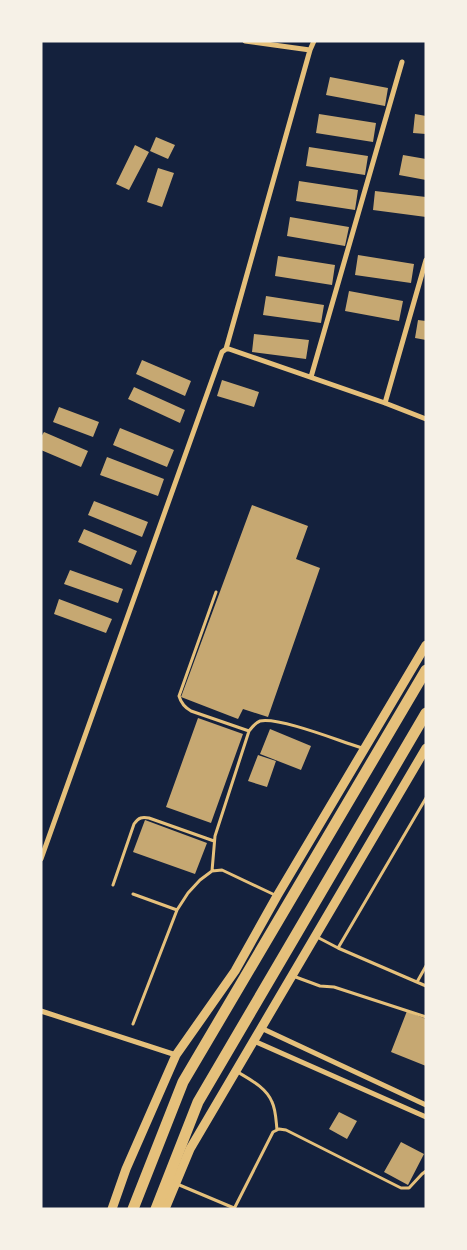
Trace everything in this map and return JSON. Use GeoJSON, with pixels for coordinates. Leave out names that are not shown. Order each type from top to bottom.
{"type":"FeatureCollection","features":[{"type":"Feature","properties":{"kind":"highway"},"geometry":{"type":"LineString","coordinates":[[133,1209],[183,1082],[426,670]]}},
{"type":"Feature","properties":{"kind":"highway"},"geometry":{"type":"LineString","coordinates":[[156,1209],[198,1102],[426,713]]}},
{"type":"Feature","properties":{"kind":"main road"},"geometry":{"type":"LineString","coordinates":[[112,1209],[126,1169],[176,1055],[235,971],[277,896],[426,645]]}},
{"type":"Feature","properties":{"kind":"main road"},"geometry":{"type":"LineString","coordinates":[[165,1209],[190,1149],[426,748]]}},
{"type":"Feature","properties":{"kind":"street"},"geometry":{"type":"LineString","coordinates":[[245,41],[310,50]]}},
{"type":"Feature","properties":{"kind":"street"},"geometry":{"type":"LineString","coordinates":[[41,859],[222,352],[226,349],[314,41]]}},
{"type":"Feature","properties":{"kind":"street"},"geometry":{"type":"LineString","coordinates":[[311,378],[402,62]]}},
{"type":"Feature","properties":{"kind":"street"},"geometry":{"type":"LineString","coordinates":[[385,403],[426,260]]}},
{"type":"Feature","properties":{"kind":"street"},"geometry":{"type":"LineString","coordinates":[[226,349],[385,403],[426,420]]}},
{"type":"Feature","properties":{"kind":"street"},"geometry":{"type":"LineString","coordinates":[[41,1011],[176,1055]]}},
{"type":"Feature","properties":{"kind":"street"},"geometry":{"type":"LineString","coordinates":[[261,1028],[426,1105]]}},
{"type":"Feature","properties":{"kind":"street"},"geometry":{"type":"LineString","coordinates":[[254,1041],[426,1117]]}},
{"type":"Feature","properties":{"kind":"lane"},"geometry":{"type":"LineString","coordinates":[[216,592],[179,696],[181,702],[191,711],[248,731]]}},
{"type":"Feature","properties":{"kind":"lane"},"geometry":{"type":"LineString","coordinates":[[212,871],[215,836],[248,731],[257,722],[275,721],[365,750]]}},
{"type":"Feature","properties":{"kind":"lane"},"geometry":{"type":"LineString","coordinates":[[338,948],[426,798]]}},
{"type":"Feature","properties":{"kind":"lane"},"geometry":{"type":"LineString","coordinates":[[113,886],[134,824],[138,819],[143,817],[149,818],[214,841]]}},
{"type":"Feature","properties":{"kind":"lane"},"geometry":{"type":"LineString","coordinates":[[133,1024],[177,910],[206,874],[222,870],[277,896]]}},
{"type":"Feature","properties":{"kind":"lane"},"geometry":{"type":"LineString","coordinates":[[133,894],[177,910]]}},
{"type":"Feature","properties":{"kind":"lane"},"geometry":{"type":"LineString","coordinates":[[316,936],[338,948],[426,986]]}},
{"type":"Feature","properties":{"kind":"lane"},"geometry":{"type":"LineString","coordinates":[[418,982],[426,966]]}},
{"type":"Feature","properties":{"kind":"lane"},"geometry":{"type":"LineString","coordinates":[[292,976],[320,986],[334,987],[426,1017]]}},
{"type":"Feature","properties":{"kind":"lane"},"geometry":{"type":"LineString","coordinates":[[236,1071],[257,1084],[270,1097],[275,1109],[277,1130]]}},
{"type":"Feature","properties":{"kind":"lane"},"geometry":{"type":"LineString","coordinates":[[175,1183],[234,1208],[273,1132],[282,1129],[401,1188],[410,1188],[426,1171]]}},
{"type":"Feature","properties":{"kind":"building"},"geometry":{"type":"Polygon","coordinates":[[[330,77],[388,88],[385,106],[326,95],[330,77]]]}},
{"type":"Feature","properties":{"kind":"building"},"geometry":{"type":"Polygon","coordinates":[[[319,114],[376,123],[373,142],[316,133],[319,114]]]}},
{"type":"Feature","properties":{"kind":"building"},"geometry":{"type":"Polygon","coordinates":[[[415,114],[426,116],[426,134],[413,133],[415,114]]]}},
{"type":"Feature","properties":{"kind":"building"},"geometry":{"type":"Polygon","coordinates":[[[156,137],[175,145],[168,159],[150,151],[156,137]]]}},
{"type":"Feature","properties":{"kind":"building"},"geometry":{"type":"Polygon","coordinates":[[[135,145],[149,152],[129,190],[116,184],[135,145]]]}},
{"type":"Feature","properties":{"kind":"building"},"geometry":{"type":"Polygon","coordinates":[[[309,147],[368,156],[365,175],[306,166],[309,147]]]}},
{"type":"Feature","properties":{"kind":"building"},"geometry":{"type":"Polygon","coordinates":[[[403,155],[426,159],[426,180],[399,175],[403,155]]]}},
{"type":"Feature","properties":{"kind":"building"},"geometry":{"type":"Polygon","coordinates":[[[158,168],[174,173],[162,207],[147,202],[158,168]]]}},
{"type":"Feature","properties":{"kind":"building"},"geometry":{"type":"Polygon","coordinates":[[[299,181],[358,190],[355,210],[296,201],[299,181]]]}},
{"type":"Feature","properties":{"kind":"building"},"geometry":{"type":"Polygon","coordinates":[[[375,191],[426,197],[426,217],[373,210],[375,191]]]}},
{"type":"Feature","properties":{"kind":"building"},"geometry":{"type":"Polygon","coordinates":[[[290,217],[349,227],[345,246],[287,236],[290,217]]]}},
{"type":"Feature","properties":{"kind":"building"},"geometry":{"type":"Polygon","coordinates":[[[358,255],[414,264],[411,283],[355,275],[358,255]]]}},
{"type":"Feature","properties":{"kind":"building"},"geometry":{"type":"Polygon","coordinates":[[[278,256],[335,265],[332,285],[275,276],[278,256]]]}},
{"type":"Feature","properties":{"kind":"building"},"geometry":{"type":"Polygon","coordinates":[[[349,291],[403,301],[399,321],[345,311],[349,291]]]}},
{"type":"Feature","properties":{"kind":"building"},"geometry":{"type":"Polygon","coordinates":[[[266,296],[324,305],[321,323],[263,315],[266,296]]]}},
{"type":"Feature","properties":{"kind":"building"},"geometry":{"type":"Polygon","coordinates":[[[418,320],[426,321],[426,340],[415,338],[418,320]]]}},
{"type":"Feature","properties":{"kind":"building"},"geometry":{"type":"Polygon","coordinates":[[[254,334],[309,340],[306,359],[252,352],[254,334]]]}},
{"type":"Feature","properties":{"kind":"building"},"geometry":{"type":"Polygon","coordinates":[[[142,360],[191,381],[185,396],[136,374],[142,360]]]}},
{"type":"Feature","properties":{"kind":"building"},"geometry":{"type":"Polygon","coordinates":[[[222,380],[259,392],[254,407],[217,396],[222,380]]]}},
{"type":"Feature","properties":{"kind":"building"},"geometry":{"type":"Polygon","coordinates":[[[134,387],[185,410],[180,423],[128,399],[134,387]]]}},
{"type":"Feature","properties":{"kind":"building"},"geometry":{"type":"Polygon","coordinates":[[[59,407],[99,422],[93,437],[53,422],[59,407]]]}},
{"type":"Feature","properties":{"kind":"building"},"geometry":{"type":"Polygon","coordinates":[[[120,428],[174,450],[167,467],[113,445],[120,428]]]}},
{"type":"Feature","properties":{"kind":"building"},"geometry":{"type":"Polygon","coordinates":[[[44,432],[88,451],[81,467],[41,450],[41,437],[44,432]]]}},
{"type":"Feature","properties":{"kind":"building"},"geometry":{"type":"Polygon","coordinates":[[[107,457],[164,479],[158,496],[100,475],[107,457]]]}},
{"type":"Feature","properties":{"kind":"building"},"geometry":{"type":"Polygon","coordinates":[[[94,501],[148,522],[142,537],[88,515],[94,501]]]}},
{"type":"Feature","properties":{"kind":"building"},"geometry":{"type":"Polygon","coordinates":[[[252,505],[308,526],[296,559],[320,568],[268,717],[243,709],[238,719],[181,697],[252,505]]]}},
{"type":"Feature","properties":{"kind":"building"},"geometry":{"type":"Polygon","coordinates":[[[84,529],[137,551],[131,565],[78,542],[84,529]]]}},
{"type":"Feature","properties":{"kind":"building"},"geometry":{"type":"Polygon","coordinates":[[[70,570],[123,589],[118,603],[64,584],[70,570]]]}},
{"type":"Feature","properties":{"kind":"building"},"geometry":{"type":"Polygon","coordinates":[[[59,599],[112,619],[106,633],[54,614],[59,599]]]}},
{"type":"Feature","properties":{"kind":"building"},"geometry":{"type":"Polygon","coordinates":[[[198,718],[243,734],[211,823],[166,807],[198,718]]]}},
{"type":"Feature","properties":{"kind":"building"},"geometry":{"type":"Polygon","coordinates":[[[270,729],[311,746],[301,770],[260,754],[270,729]]]}},
{"type":"Feature","properties":{"kind":"building"},"geometry":{"type":"Polygon","coordinates":[[[258,755],[276,761],[267,787],[248,781],[258,755]]]}},
{"type":"Feature","properties":{"kind":"building"},"geometry":{"type":"Polygon","coordinates":[[[145,820],[207,843],[195,874],[133,852],[145,820]]]}},
{"type":"Feature","properties":{"kind":"building"},"geometry":{"type":"Polygon","coordinates":[[[407,1011],[426,1019],[426,1066],[391,1052],[407,1011]]]}},
{"type":"Feature","properties":{"kind":"building"},"geometry":{"type":"Polygon","coordinates":[[[339,1112],[357,1121],[347,1139],[329,1129],[339,1112]]]}},
{"type":"Feature","properties":{"kind":"building"},"geometry":{"type":"Polygon","coordinates":[[[401,1142],[424,1154],[408,1185],[384,1172],[401,1142]]]}}]}
